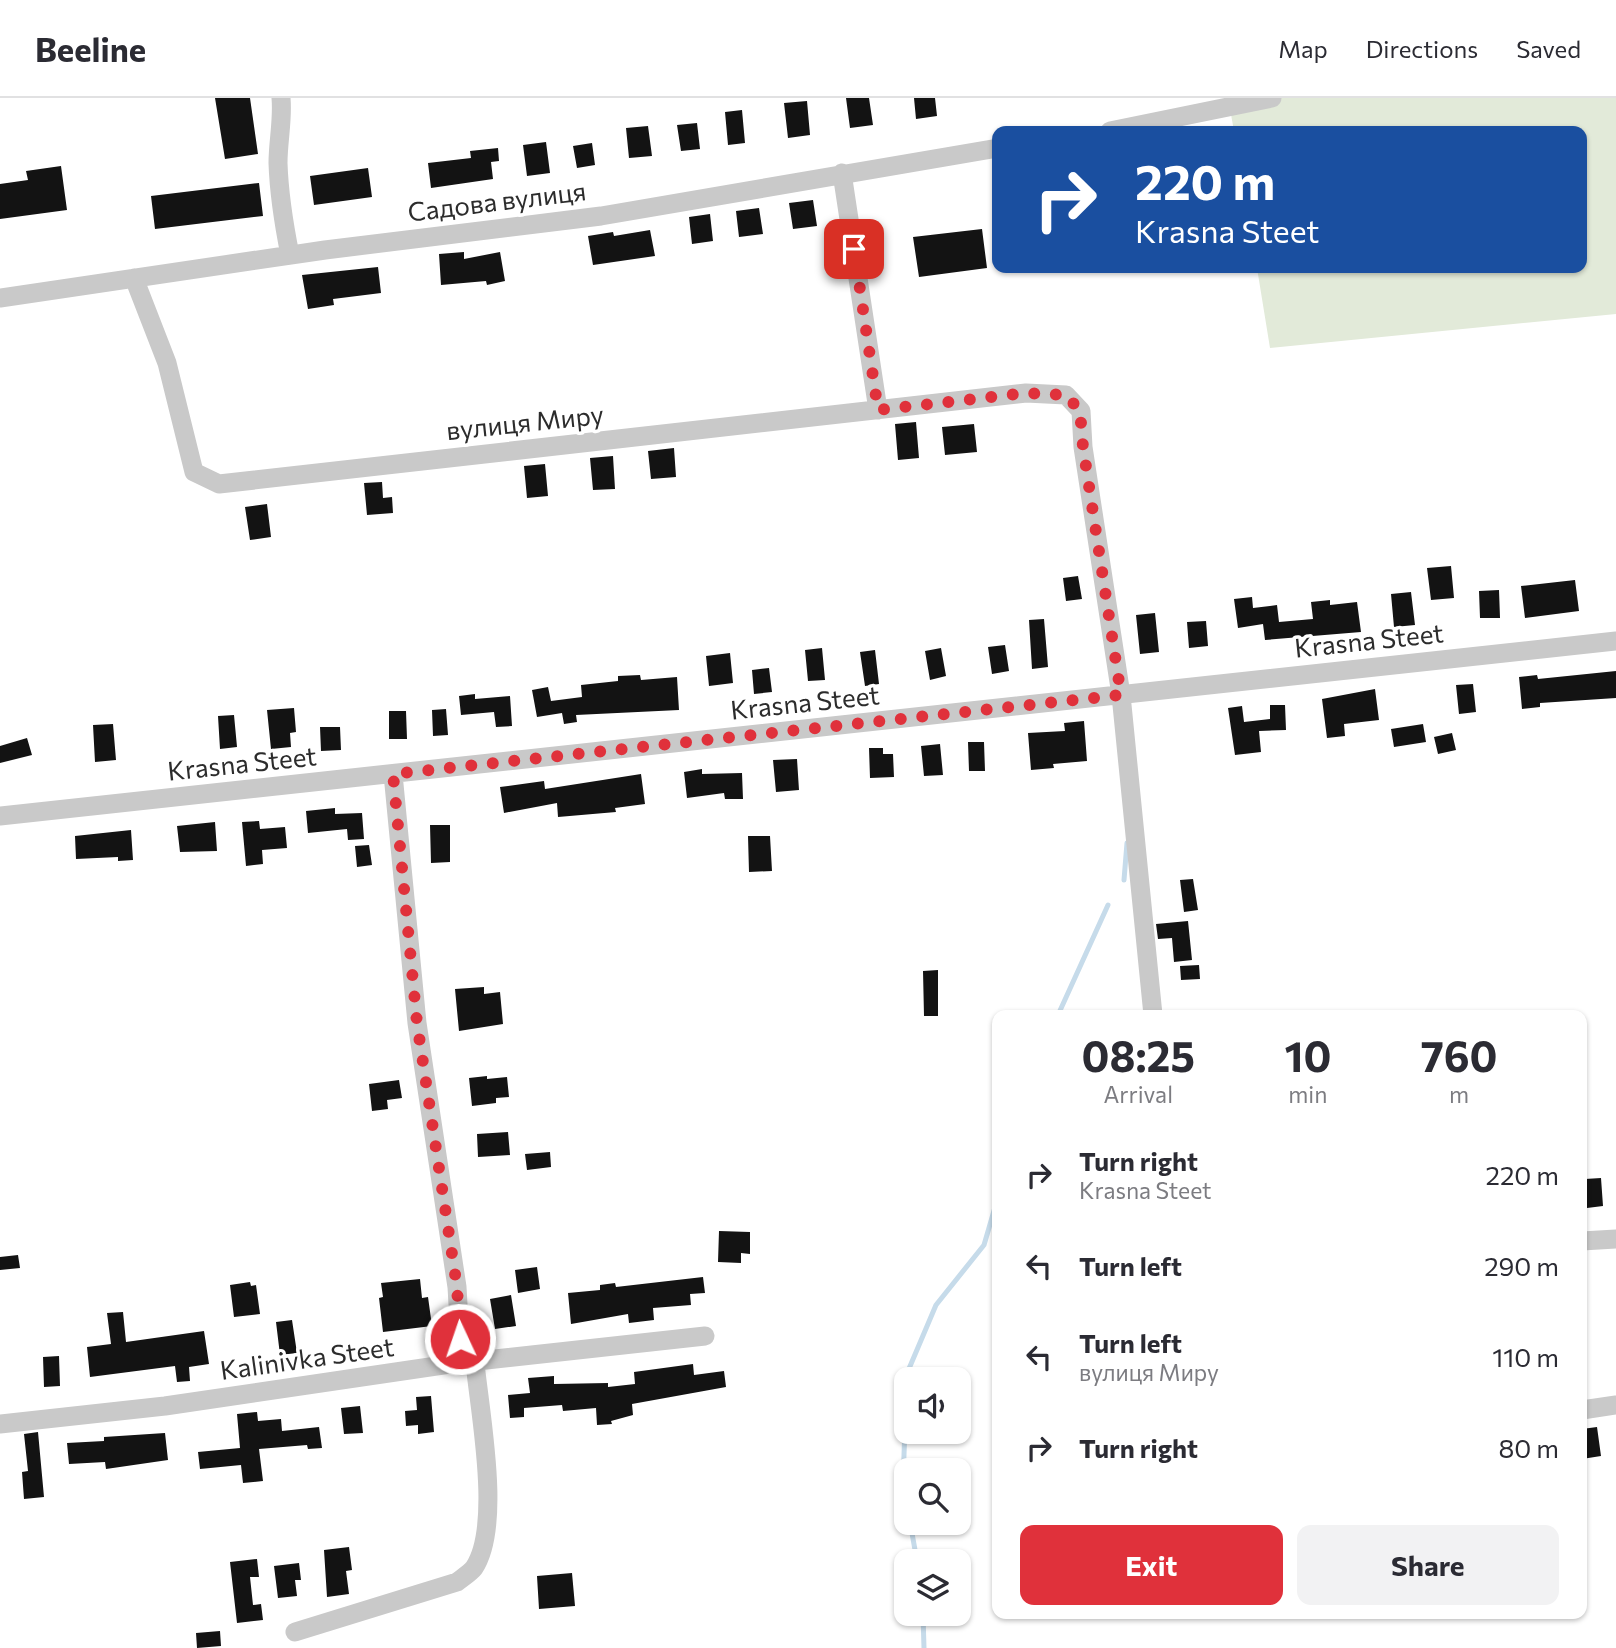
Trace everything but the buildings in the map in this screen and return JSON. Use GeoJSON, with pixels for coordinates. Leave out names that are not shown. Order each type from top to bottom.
{"type":"FeatureCollection","features":[{"type":"Feature","properties":{"kind":"street"},"geometry":{"type":"LineString","coordinates":[[281,98],[283,116],[278,162],[283,218],[290,255]]}},
{"type":"Feature","properties":{"kind":"street"},"geometry":{"type":"LineString","coordinates":[[1135,126],[1272,98]]}},
{"type":"Feature","properties":{"kind":"street","name":"Садова вулиця"},"geometry":{"type":"LineString","coordinates":[[0,298],[290,255],[526,223],[601,216],[992,149]]}},
{"type":"Feature","properties":{"kind":"street"},"geometry":{"type":"LineString","coordinates":[[842,173],[878,410]]}},
{"type":"Feature","properties":{"kind":"street","name":"вулиця Миру"},"geometry":{"type":"LineString","coordinates":[[134,278],[167,363],[194,472],[219,484],[1026,393],[1066,395],[1080,411],[1083,447],[1121,695]]}},
{"type":"Feature","properties":{"kind":"street","name":"Krasna Steet"},"geometry":{"type":"LineString","coordinates":[[0,816],[1616,640]]}},
{"type":"Feature","properties":{"kind":"street"},"geometry":{"type":"LineString","coordinates":[[1121,695],[1152,1010]]}},
{"type":"Feature","properties":{"kind":"street"},"geometry":{"type":"LineString","coordinates":[[393,774],[417,1023],[457,1287],[460,1339],[450,1364]]}},
{"type":"Feature","properties":{"kind":"street"},"geometry":{"type":"LineString","coordinates":[[1587,1241],[1616,1239]]}},
{"type":"Feature","properties":{"kind":"street","name":"Kalinivka Steet"},"geometry":{"type":"LineString","coordinates":[[0,1424],[165,1406],[450,1364],[705,1336]]}},
{"type":"Feature","properties":{"kind":"street"},"geometry":{"type":"LineString","coordinates":[[295,1632],[457,1582],[473,1569],[483,1546],[489,1511],[475,1363]]}},
{"type":"Feature","properties":{"kind":"street"},"geometry":{"type":"LineString","coordinates":[[1587,1409],[1616,1405]]}},
{"type":"Feature","properties":{"kind":"green space"},"geometry":{"type":"Polygon","coordinates":[[[1228,98],[1616,98],[1616,314],[1270,348],[1258,273],[1587,273],[1587,126],[1233,126],[1228,98]]]}},
{"type":"Feature","properties":{"kind":"waterway"},"geometry":{"type":"LineString","coordinates":[[1124,880],[1127,843]]}},
{"type":"Feature","properties":{"kind":"waterway"},"geometry":{"type":"LineString","coordinates":[[1060,1010],[1108,905]]}},
{"type":"Feature","properties":{"kind":"waterway"},"geometry":{"type":"LineString","coordinates":[[910,1367],[936,1305],[984,1245],[992,1218]]}},
{"type":"Feature","properties":{"kind":"waterway"},"geometry":{"type":"LineString","coordinates":[[904,1444],[904,1458]]}},
{"type":"Feature","properties":{"kind":"waterway"},"geometry":{"type":"LineString","coordinates":[[912,1535],[915,1549]]}},
{"type":"Feature","properties":{"kind":"waterway"},"geometry":{"type":"LineString","coordinates":[[923,1626],[924,1648]]}},
{"type":"Feature","properties":{"kind":"route"},"geometry":{"type":"LineString","coordinates":[[460,1339],[457,1287],[417,1023],[403,903],[393,774],[1121,695],[1083,447],[1080,411],[1066,395],[1026,393],[878,410],[854,249]]}}]}
